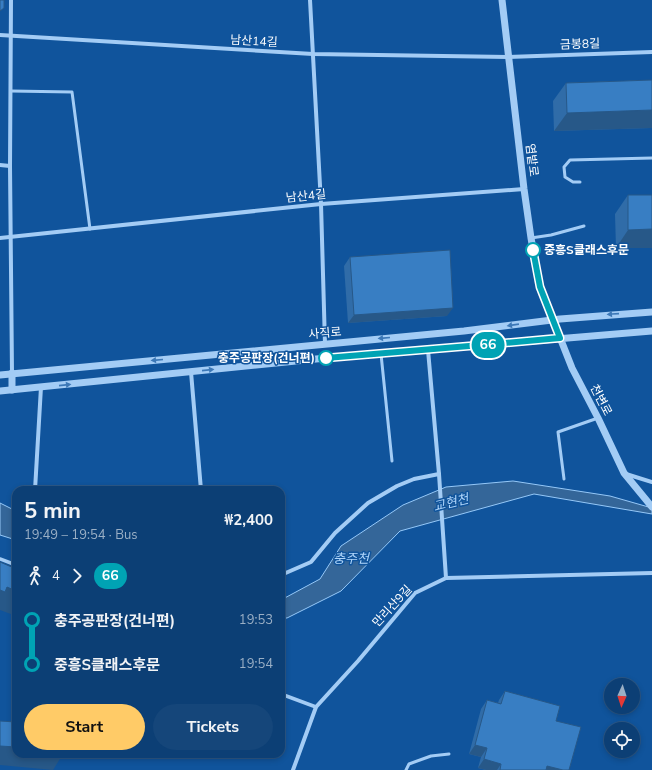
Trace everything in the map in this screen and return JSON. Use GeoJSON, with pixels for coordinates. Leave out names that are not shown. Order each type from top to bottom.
{"type":"FeatureCollection","features":[{"type":"Feature","properties":{"kind":"street"},"geometry":{"type":"LineString","coordinates":[[11,0],[10,237],[12,390]]}},
{"type":"Feature","properties":{"kind":"street"},"geometry":{"type":"LineString","coordinates":[[310,0],[321,204],[325,344]]}},
{"type":"Feature","properties":{"kind":"street","name":"염밭로"},"geometry":{"type":"LineString","coordinates":[[502,0],[531,238],[540,287],[552,320]]}},
{"type":"Feature","properties":{"kind":"street","name":"남산14길"},"geometry":{"type":"LineString","coordinates":[[0,35],[314,54],[508,57]]}},
{"type":"Feature","properties":{"kind":"street","name":"금봉8길"},"geometry":{"type":"LineString","coordinates":[[508,57],[652,52]]}},
{"type":"Feature","properties":{"kind":"street"},"geometry":{"type":"LineString","coordinates":[[0,165],[10,166]]}},
{"type":"Feature","properties":{"kind":"street","name":"남산4길"},"geometry":{"type":"LineString","coordinates":[[0,238],[321,204],[524,189]]}},
{"type":"Feature","properties":{"kind":"street","name":"사직로"},"geometry":{"type":"LineString","coordinates":[[0,374],[491,328],[602,315],[652,312]]}},
{"type":"Feature","properties":{"kind":"street","name":"천변로"},"geometry":{"type":"LineString","coordinates":[[552,320],[572,368],[624,473],[652,507]]}},
{"type":"Feature","properties":{"kind":"street","name":"사직로"},"geometry":{"type":"LineString","coordinates":[[0,391],[381,354],[652,330]]}},
{"type":"Feature","properties":{"kind":"street"},"geometry":{"type":"LineString","coordinates":[[428,350],[439,474],[446,578]]}},
{"type":"Feature","properties":{"kind":"street"},"geometry":{"type":"LineString","coordinates":[[191,372],[201,486]]}},
{"type":"Feature","properties":{"kind":"street"},"geometry":{"type":"LineString","coordinates":[[35,486],[41,387]]}},
{"type":"Feature","properties":{"kind":"street"},"geometry":{"type":"LineString","coordinates":[[624,473],[652,482]]}},
{"type":"Feature","properties":{"kind":"street"},"geometry":{"type":"LineString","coordinates":[[285,573],[311,562],[335,534],[368,503],[397,486],[414,479],[439,474]]}},
{"type":"Feature","properties":{"kind":"street"},"geometry":{"type":"LineString","coordinates":[[0,559],[12,564]]}},
{"type":"Feature","properties":{"kind":"street","name":"만리산9길"},"geometry":{"type":"LineString","coordinates":[[292,770],[316,707],[358,661],[415,593],[446,578],[652,573]]}},
{"type":"Feature","properties":{"kind":"street"},"geometry":{"type":"LineString","coordinates":[[285,695],[316,707]]}},
{"type":"Feature","properties":{"kind":"lane"},"geometry":{"type":"LineString","coordinates":[[11,91],[72,92],[90,228]]}},
{"type":"Feature","properties":{"kind":"lane"},"geometry":{"type":"LineString","coordinates":[[580,182],[573,182],[565,177],[564,168],[570,160],[652,158]]}},
{"type":"Feature","properties":{"kind":"lane"},"geometry":{"type":"LineString","coordinates":[[531,238],[551,235],[584,226]]}},
{"type":"Feature","properties":{"kind":"lane"},"geometry":{"type":"LineString","coordinates":[[381,354],[392,461]]}},
{"type":"Feature","properties":{"kind":"lane"},"geometry":{"type":"LineString","coordinates":[[564,479],[558,432],[598,418]]}},
{"type":"Feature","properties":{"kind":"lane"},"geometry":{"type":"LineString","coordinates":[[406,770],[409,764],[431,756],[449,754]]}},
{"type":"Feature","properties":{"kind":"water","name":"충주천"},"geometry":{"type":"Polygon","coordinates":[[[513,481],[610,496],[652,508],[652,514],[534,494],[400,531],[341,591],[285,618],[285,598],[320,579],[341,546],[403,505],[446,487],[513,481]]]}},
{"type":"Feature","properties":{"kind":"water"},"geometry":{"type":"Polygon","coordinates":[[[0,503],[12,509],[12,539],[0,535],[0,503]]]}},
{"type":"Feature","properties":{"kind":"building"},"geometry":{"type":"Polygon","coordinates":[[[0,0],[4,0],[4,8],[0,11],[0,0]]]}},
{"type":"Feature","properties":{"kind":"building"},"geometry":{"type":"Polygon","coordinates":[[[652,80],[652,110],[567,113],[566,83],[652,80]]]}},
{"type":"Feature","properties":{"kind":"building"},"geometry":{"type":"Polygon","coordinates":[[[628,195],[652,195],[652,229],[628,230],[628,195]]]}},
{"type":"Feature","properties":{"kind":"building"},"geometry":{"type":"Polygon","coordinates":[[[450,250],[453,308],[354,315],[350,257],[450,250]]]}},
{"type":"Feature","properties":{"kind":"building"},"geometry":{"type":"Polygon","coordinates":[[[0,562],[12,567],[12,589],[7,587],[5,592],[0,590],[0,562]]]}},
{"type":"Feature","properties":{"kind":"building"},"geometry":{"type":"Polygon","coordinates":[[[505,691],[560,706],[556,721],[581,727],[569,770],[547,766],[546,770],[500,770],[501,764],[484,759],[487,748],[475,745],[487,700],[501,704],[505,691]]]}},
{"type":"Feature","properties":{"kind":"building"},"geometry":{"type":"Polygon","coordinates":[[[0,721],[12,722],[12,747],[0,746],[0,721]]]}},
{"type":"Feature","properties":{"kind":"bus line","name":"66"},"geometry":{"type":"LineString","coordinates":[[326,358],[560,338],[540,287],[533,250]]}},
{"type":"Feature","properties":{"kind":"place","name":"중흥S클래스후문"},"geometry":{"type":"Point","coordinates":[533,250]}},
{"type":"Feature","properties":{"kind":"place","name":"충주공판장(건너편)"},"geometry":{"type":"Point","coordinates":[326,358]}},
{"type":"Feature","properties":{"kind":"water label","name":"교현천"},"geometry":{"type":"Point","coordinates":[451,503]}}]}
